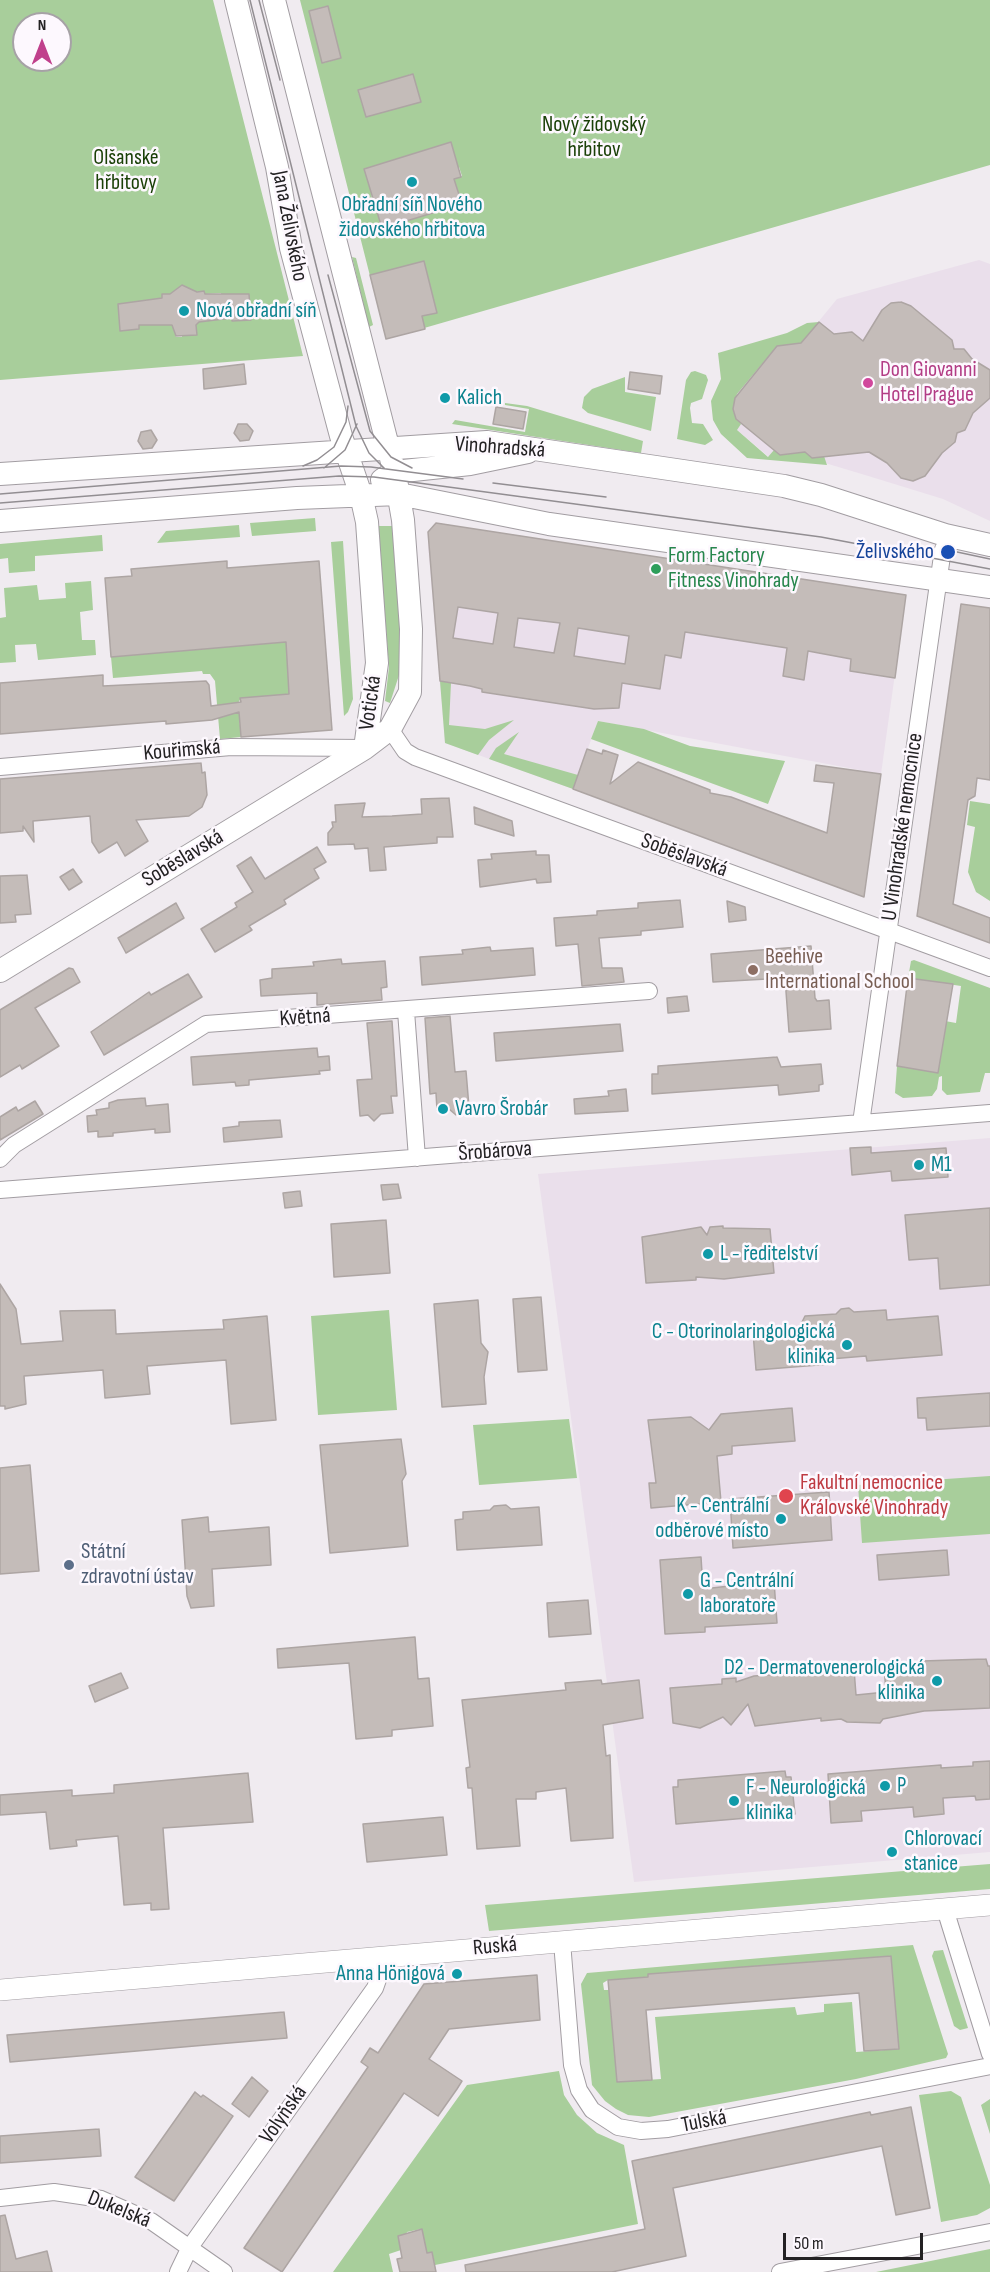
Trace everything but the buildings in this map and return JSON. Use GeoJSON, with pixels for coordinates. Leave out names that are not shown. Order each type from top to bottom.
{"type":"FeatureCollection","features":[{"type":"Feature","properties":{"kind":"main road","name":"Jana Želivského"},"geometry":{"type":"LineString","coordinates":[[236,0],[277,167],[291,248],[345,450],[361,495]]}},
{"type":"Feature","properties":{"kind":"main road","name":"Jana Želivského"},"geometry":{"type":"LineString","coordinates":[[274,0],[397,483]]}},
{"type":"Feature","properties":{"kind":"main road","name":"Vinohradská"},"geometry":{"type":"LineString","coordinates":[[0,474],[470,442],[536,449],[793,488],[958,538],[989,544]]}},
{"type":"Feature","properties":{"kind":"main road"},"geometry":{"type":"LineString","coordinates":[[0,521],[361,495],[397,483],[536,449]]}},
{"type":"Feature","properties":{"kind":"main road"},"geometry":{"type":"LineString","coordinates":[[397,483],[560,526],[990,587]]}},
{"type":"Feature","properties":{"kind":"main road","name":"Votická"},"geometry":{"type":"LineString","coordinates":[[365,748],[390,729],[410,692],[412,663],[397,483]]}},
{"type":"Feature","properties":{"kind":"main road","name":"Votická"},"geometry":{"type":"LineString","coordinates":[[361,495],[367,522],[377,663],[365,748]]}},
{"type":"Feature","properties":{"kind":"main road","name":"Soběslavská"},"geometry":{"type":"LineString","coordinates":[[0,971],[365,748]]}},
{"type":"Feature","properties":{"kind":"street","name":"U Vinohradské nemocnice"},"geometry":{"type":"LineString","coordinates":[[861,1123],[938,579],[943,549],[958,538]]}},
{"type":"Feature","properties":{"kind":"street","name":"Soběslavská"},"geometry":{"type":"LineString","coordinates":[[390,729],[405,751],[415,757],[990,968]]}},
{"type":"Feature","properties":{"kind":"street","name":"Kouřimská"},"geometry":{"type":"LineString","coordinates":[[0,767],[231,747],[365,748]]}},
{"type":"Feature","properties":{"kind":"street","name":"Květná"},"geometry":{"type":"LineString","coordinates":[[0,1159],[14,1145],[206,1024],[649,992]]}},
{"type":"Feature","properties":{"kind":"street"},"geometry":{"type":"LineString","coordinates":[[406,1011],[417,1158]]}},
{"type":"Feature","properties":{"kind":"street","name":"Šrobárova"},"geometry":{"type":"LineString","coordinates":[[0,1190],[990,1113]]}},
{"type":"Feature","properties":{"kind":"street","name":"Ruská"},"geometry":{"type":"LineString","coordinates":[[0,1989],[990,1905]]}},
{"type":"Feature","properties":{"kind":"street"},"geometry":{"type":"LineString","coordinates":[[945,1909],[990,2054]]}},
{"type":"Feature","properties":{"kind":"street","name":"Tulská"},"geometry":{"type":"LineString","coordinates":[[562,1942],[572,2065],[579,2090],[592,2110],[609,2122],[629,2130],[668,2129],[990,2066]]}},
{"type":"Feature","properties":{"kind":"street","name":"Volyňská"},"geometry":{"type":"LineString","coordinates":[[178,2272],[190,2247],[375,1988],[386,1957]]}},
{"type":"Feature","properties":{"kind":"street","name":"Dukelská"},"geometry":{"type":"LineString","coordinates":[[0,2198],[54,2192],[101,2199],[151,2221],[224,2272]]}},
{"type":"Feature","properties":{"kind":"street"},"geometry":{"type":"LineString","coordinates":[[780,2272],[990,2232]]}},
{"type":"Feature","properties":{"kind":"shaded area","name":"Don Giovanni Hotel Prague"},"geometry":{"type":"Polygon","coordinates":[[[979,260],[990,264],[990,521],[943,499],[825,463],[769,457],[737,430],[733,403],[737,394],[777,346],[801,343],[837,299],[979,260]]]}},
{"type":"Feature","properties":{"kind":"shaded area"},"geometry":{"type":"Polygon","coordinates":[[[437,523],[906,595],[881,774],[598,721],[573,789],[445,743],[428,546],[428,532],[437,523]]]}},
{"type":"Feature","properties":{"kind":"shaded area","name":"Fakultní nemocnice Královské Vinohrady"},"geometry":{"type":"Polygon","coordinates":[[[990,1138],[990,1852],[634,1882],[538,1174],[990,1138]]]}},
{"type":"Feature","properties":{"kind":"green space","name":"Olšanské hřbitovy"},"geometry":{"type":"Polygon","coordinates":[[[0,0],[213,0],[303,356],[0,380],[0,0]],[[182,285],[171,294],[162,294],[162,298],[118,304],[120,331],[138,329],[139,325],[172,323],[176,337],[182,337],[182,334],[197,335],[196,325],[199,322],[232,318],[233,321],[251,320],[249,294],[231,295],[222,300],[221,293],[195,292],[182,285]]]}},
{"type":"Feature","properties":{"kind":"green space","name":"Nový židovský hřbitov"},"geometry":{"type":"Polygon","coordinates":[[[300,0],[990,0],[990,165],[386,339],[300,0]],[[327,6],[309,11],[323,63],[341,58],[327,6]],[[412,74],[358,91],[366,117],[420,101],[412,74]],[[459,167],[371,194],[374,204],[382,202],[385,212],[378,215],[381,225],[389,222],[390,226],[462,204],[454,179],[462,176],[459,167]]]}},
{"type":"Feature","properties":{"kind":"green space"},"geometry":{"type":"Polygon","coordinates":[[[352,257],[356,258],[373,325],[369,327],[352,257]]]}},
{"type":"Feature","properties":{"kind":"green space"},"geometry":{"type":"Polygon","coordinates":[[[819,322],[801,343],[777,346],[737,394],[733,411],[741,424],[737,430],[768,457],[774,450],[780,455],[805,452],[812,457],[824,456],[827,465],[747,458],[721,434],[713,420],[711,401],[721,379],[718,353],[787,333],[807,323],[819,322]]]}},
{"type":"Feature","properties":{"kind":"green space"},"geometry":{"type":"Polygon","coordinates":[[[691,372],[706,375],[708,380],[702,399],[691,403],[690,408],[692,423],[703,424],[713,440],[705,445],[677,439],[686,380],[691,372]]]}},
{"type":"Feature","properties":{"kind":"green space"},"geometry":{"type":"Polygon","coordinates":[[[625,377],[625,392],[656,397],[651,431],[588,413],[582,408],[584,397],[592,389],[625,377]]]}},
{"type":"Feature","properties":{"kind":"green space"},"geometry":{"type":"Polygon","coordinates":[[[505,403],[527,406],[643,441],[641,453],[452,424],[455,420],[525,432],[529,409],[505,405],[505,403]]]}},
{"type":"Feature","properties":{"kind":"green space"},"geometry":{"type":"Polygon","coordinates":[[[315,518],[316,531],[252,536],[250,523],[315,518]]]}},
{"type":"Feature","properties":{"kind":"green space"},"geometry":{"type":"Polygon","coordinates":[[[239,525],[240,537],[157,543],[166,531],[239,525]]]}},
{"type":"Feature","properties":{"kind":"green space"},"geometry":{"type":"Polygon","coordinates":[[[378,526],[394,526],[401,635],[400,672],[390,703],[385,701],[389,667],[378,526]]]}},
{"type":"Feature","properties":{"kind":"green space"},"geometry":{"type":"Polygon","coordinates":[[[102,535],[103,551],[35,556],[35,571],[9,573],[8,558],[0,559],[0,544],[102,535]]]}},
{"type":"Feature","properties":{"kind":"green space"},"geometry":{"type":"Polygon","coordinates":[[[343,541],[353,699],[344,716],[331,542],[343,541]]]}},
{"type":"Feature","properties":{"kind":"green space"},"geometry":{"type":"Polygon","coordinates":[[[91,581],[93,610],[80,612],[82,640],[95,640],[96,655],[38,660],[36,644],[15,645],[16,662],[0,663],[0,618],[6,617],[4,588],[37,585],[39,600],[66,598],[65,583],[91,581]]]}},
{"type":"Feature","properties":{"kind":"green space"},"geometry":{"type":"Polygon","coordinates":[[[286,642],[292,698],[241,698],[238,703],[241,737],[220,739],[215,681],[210,674],[203,674],[202,671],[113,678],[111,657],[286,642]]]}},
{"type":"Feature","properties":{"kind":"green space"},"geometry":{"type":"Polygon","coordinates":[[[440,681],[451,683],[449,725],[485,729],[514,720],[489,740],[478,755],[445,743],[440,681]]]}},
{"type":"Feature","properties":{"kind":"green space"},"geometry":{"type":"Polygon","coordinates":[[[598,721],[644,729],[690,746],[785,761],[768,804],[591,739],[598,721]]]}},
{"type":"Feature","properties":{"kind":"green space"},"geometry":{"type":"Polygon","coordinates":[[[519,732],[504,754],[578,775],[573,789],[489,759],[496,748],[519,732]]]}},
{"type":"Feature","properties":{"kind":"green space"},"geometry":{"type":"Polygon","coordinates":[[[970,801],[990,804],[990,901],[976,892],[968,872],[975,827],[967,825],[970,801]]]}},
{"type":"Feature","properties":{"kind":"green space"},"geometry":{"type":"Polygon","coordinates":[[[914,960],[990,988],[990,1073],[985,1073],[980,1092],[947,1095],[942,1090],[942,1076],[939,1077],[937,1089],[932,1096],[903,1098],[895,1093],[897,1066],[938,1073],[945,1021],[956,1023],[961,986],[908,978],[911,961],[914,960]]]}},
{"type":"Feature","properties":{"kind":"green space"},"geometry":{"type":"Polygon","coordinates":[[[389,1310],[397,1410],[318,1415],[311,1316],[389,1310]]]}},
{"type":"Feature","properties":{"kind":"green space"},"geometry":{"type":"Polygon","coordinates":[[[569,1419],[577,1478],[479,1485],[473,1425],[569,1419]]]}},
{"type":"Feature","properties":{"kind":"green space"},"geometry":{"type":"Polygon","coordinates":[[[990,1476],[990,1534],[862,1543],[858,1485],[990,1476]]]}},
{"type":"Feature","properties":{"kind":"green space"},"geometry":{"type":"Polygon","coordinates":[[[990,1864],[990,1889],[489,1931],[485,1905],[990,1864]]]}},
{"type":"Feature","properties":{"kind":"green space"},"geometry":{"type":"Polygon","coordinates":[[[913,1945],[948,2054],[946,2058],[856,2079],[649,2117],[628,2115],[605,2101],[592,2085],[581,1984],[587,1973],[913,1945]],[[891,1956],[648,1974],[648,1977],[608,1980],[603,1983],[604,1990],[609,1990],[617,2082],[661,2079],[655,2017],[795,2007],[797,2015],[824,2012],[824,2004],[852,2002],[856,2052],[899,2049],[891,1956]]]}},
{"type":"Feature","properties":{"kind":"green space"},"geometry":{"type":"Polygon","coordinates":[[[943,1950],[968,2028],[960,2030],[954,2026],[932,1956],[934,1951],[943,1950]]]}},
{"type":"Feature","properties":{"kind":"green space"},"geometry":{"type":"Polygon","coordinates":[[[559,2071],[564,2095],[577,2115],[597,2133],[624,2145],[638,2224],[435,2265],[432,2252],[427,2253],[421,2229],[407,2232],[401,2250],[389,2254],[393,2272],[333,2272],[467,2085],[559,2071]]]}},
{"type":"Feature","properties":{"kind":"green space"},"geometry":{"type":"Polygon","coordinates":[[[951,2091],[961,2097],[990,2185],[990,2208],[977,2215],[941,2222],[919,2095],[951,2091]]]}},
{"type":"Feature","properties":{"kind":"green space"},"geometry":{"type":"Polygon","coordinates":[[[990,2099],[990,2134],[981,2105],[990,2099]]]}},
{"type":"Feature","properties":{"kind":"green space"},"geometry":{"type":"Polygon","coordinates":[[[990,2249],[990,2272],[876,2272],[990,2249]]]}},
{"type":"Feature","properties":{"kind":"tram line"},"geometry":{"type":"LineString","coordinates":[[250,0],[356,426],[369,453],[385,469]]}},
{"type":"Feature","properties":{"kind":"tram line"},"geometry":{"type":"LineString","coordinates":[[259,0],[280,80]]}},
{"type":"Feature","properties":{"kind":"tram line"},"geometry":{"type":"LineString","coordinates":[[328,275],[370,431],[391,457],[412,468]]}},
{"type":"Feature","properties":{"kind":"tram line"},"geometry":{"type":"LineString","coordinates":[[303,466],[317,460],[334,447],[346,422],[348,406]]}},
{"type":"Feature","properties":{"kind":"tram line"},"geometry":{"type":"LineString","coordinates":[[324,468],[345,450],[357,424]]}},
{"type":"Feature","properties":{"kind":"tram line"},"geometry":{"type":"LineString","coordinates":[[0,494],[341,466],[371,467],[463,479]]}},
{"type":"Feature","properties":{"kind":"tram line"},"geometry":{"type":"LineString","coordinates":[[0,503],[339,476],[374,477],[821,537],[990,569]]}},
{"type":"Feature","properties":{"kind":"tram line"},"geometry":{"type":"LineString","coordinates":[[493,483],[606,497]]}},
{"type":"Feature","properties":{"kind":"tram line"},"geometry":{"type":"LineString","coordinates":[[943,549],[990,559]]}},
{"type":"Feature","properties":{"kind":"place","name":"Obřadní síň Nového židovského hřbitova"},"geometry":{"type":"Point","coordinates":[412,182]}},
{"type":"Feature","properties":{"kind":"place","name":"Nová obřadní síň"},"geometry":{"type":"Point","coordinates":[184,311]}},
{"type":"Feature","properties":{"kind":"place","name":"Don Giovanni Hotel Prague"},"geometry":{"type":"Point","coordinates":[868,383]}},
{"type":"Feature","properties":{"kind":"place","name":"Kalich"},"geometry":{"type":"Point","coordinates":[445,398]}},
{"type":"Feature","properties":{"kind":"place","name":"Želivského"},"geometry":{"type":"Point","coordinates":[948,552]}},
{"type":"Feature","properties":{"kind":"place","name":"Form Factory Fitness Vinohrady"},"geometry":{"type":"Point","coordinates":[656,569]}},
{"type":"Feature","properties":{"kind":"place","name":"Beehive International School"},"geometry":{"type":"Point","coordinates":[753,970]}},
{"type":"Feature","properties":{"kind":"place","name":"Vavro Šrobár"},"geometry":{"type":"Point","coordinates":[443,1109]}},
{"type":"Feature","properties":{"kind":"place","name":"M1"},"geometry":{"type":"Point","coordinates":[919,1165]}},
{"type":"Feature","properties":{"kind":"place","name":"L - ředitelství"},"geometry":{"type":"Point","coordinates":[708,1254]}},
{"type":"Feature","properties":{"kind":"place","name":"C - Otorinolaringologická klinika"},"geometry":{"type":"Point","coordinates":[847,1345]}},
{"type":"Feature","properties":{"kind":"place","name":"Fakultní nemocnice Královské Vinohrady"},"geometry":{"type":"Point","coordinates":[786,1496]}},
{"type":"Feature","properties":{"kind":"place","name":"K - Centrální odběrové místo"},"geometry":{"type":"Point","coordinates":[781,1519]}},
{"type":"Feature","properties":{"kind":"place","name":"Státní zdravotní ústav"},"geometry":{"type":"Point","coordinates":[69,1565]}},
{"type":"Feature","properties":{"kind":"place","name":"G - Centrální laboratoře"},"geometry":{"type":"Point","coordinates":[688,1594]}},
{"type":"Feature","properties":{"kind":"place","name":"D2 - Dermatovenerologická klinika"},"geometry":{"type":"Point","coordinates":[937,1681]}},
{"type":"Feature","properties":{"kind":"place","name":"P"},"geometry":{"type":"Point","coordinates":[885,1786]}},
{"type":"Feature","properties":{"kind":"place","name":"F - Neurologická klinika"},"geometry":{"type":"Point","coordinates":[734,1801]}},
{"type":"Feature","properties":{"kind":"place","name":"Chlorovací stanice"},"geometry":{"type":"Point","coordinates":[892,1852]}},
{"type":"Feature","properties":{"kind":"place","name":"Anna Hӧnigová"},"geometry":{"type":"Point","coordinates":[457,1974]}}]}
